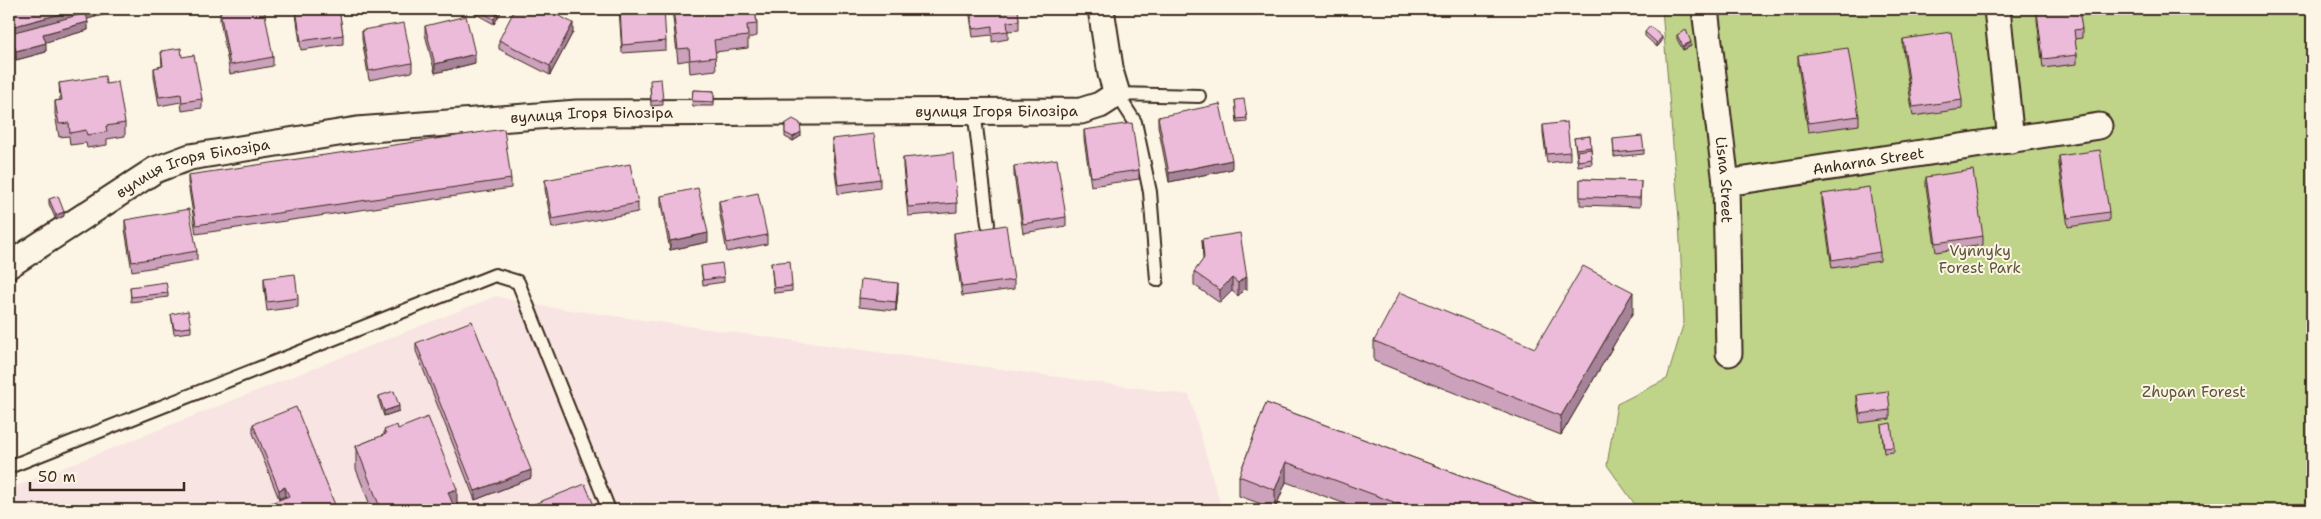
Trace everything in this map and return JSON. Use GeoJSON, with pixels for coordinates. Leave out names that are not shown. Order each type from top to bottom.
{"type":"FeatureCollection","features":[{"type":"Feature","properties":{"kind":"street"},"geometry":{"type":"LineString","coordinates":[[1100,9],[1111,74],[1118,94]]}},
{"type":"Feature","properties":{"kind":"street","name":"Lisna Street"},"geometry":{"type":"LineString","coordinates":[[1705,9],[1726,183],[1728,354]]}},
{"type":"Feature","properties":{"kind":"street"},"geometry":{"type":"LineString","coordinates":[[1997,9],[2011,140]]}},
{"type":"Feature","properties":{"kind":"street","name":"вулиця Ігоря Білозіра"},"geometry":{"type":"LineString","coordinates":[[9,265],[155,170],[190,157],[348,131],[577,113],[974,110],[1034,113],[1081,111],[1100,105],[1118,94]]}},
{"type":"Feature","properties":{"kind":"street","name":"Anharna Street"},"geometry":{"type":"LineString","coordinates":[[1726,183],[2099,126]]}},
{"type":"Feature","properties":{"kind":"lane"},"geometry":{"type":"LineString","coordinates":[[1118,94],[1200,96]]}},
{"type":"Feature","properties":{"kind":"lane"},"geometry":{"type":"LineString","coordinates":[[1118,94],[1135,122],[1150,192],[1158,280]]}},
{"type":"Feature","properties":{"kind":"lane"},"geometry":{"type":"LineString","coordinates":[[974,110],[988,224]]}},
{"type":"Feature","properties":{"kind":"lane"},"geometry":{"type":"LineString","coordinates":[[9,467],[495,275],[518,282],[609,510]]}},
{"type":"Feature","properties":{"kind":"shaded area"},"geometry":{"type":"Polygon","coordinates":[[[496,296],[527,304],[1189,395],[1222,510],[9,510],[9,489],[496,296]]]}},
{"type":"Feature","properties":{"kind":"green space","name":"Vynnyky Forest Park"},"geometry":{"type":"Polygon","coordinates":[[[1662,9],[2312,9],[2312,510],[1639,510],[1607,465],[1617,404],[1667,379],[1684,322],[1679,220],[1662,9]]]}},
{"type":"Feature","properties":{"kind":"building"},"geometry":{"type":"Polygon","coordinates":[[[9,9],[79,9],[11,27],[9,9]]]}},
{"type":"Feature","properties":{"kind":"building"},"geometry":{"type":"Polygon","coordinates":[[[264,9],[273,57],[230,65],[220,11],[264,9]]]}},
{"type":"Feature","properties":{"kind":"building"},"geometry":{"type":"Polygon","coordinates":[[[296,9],[339,9],[343,35],[301,41],[296,9]]]}},
{"type":"Feature","properties":{"kind":"building"},"geometry":{"type":"Polygon","coordinates":[[[475,9],[500,9],[494,19],[475,9]]]}},
{"type":"Feature","properties":{"kind":"building"},"geometry":{"type":"Polygon","coordinates":[[[515,9],[546,9],[573,23],[550,66],[499,40],[515,9]]]}},
{"type":"Feature","properties":{"kind":"building"},"geometry":{"type":"Polygon","coordinates":[[[620,9],[664,9],[666,41],[622,45],[620,9]]]}},
{"type":"Feature","properties":{"kind":"building"},"geometry":{"type":"Polygon","coordinates":[[[673,9],[755,9],[757,24],[747,25],[748,36],[714,40],[716,57],[690,60],[689,48],[678,49],[673,9]]]}},
{"type":"Feature","properties":{"kind":"building"},"geometry":{"type":"Polygon","coordinates":[[[970,9],[1018,9],[1019,21],[1007,22],[1008,31],[992,33],[992,26],[973,29],[970,9]]]}},
{"type":"Feature","properties":{"kind":"building"},"geometry":{"type":"Polygon","coordinates":[[[2079,9],[2082,29],[2074,30],[2077,55],[2043,59],[2037,12],[2079,9]]]}},
{"type":"Feature","properties":{"kind":"building"},"geometry":{"type":"Polygon","coordinates":[[[86,13],[88,22],[43,34],[46,43],[16,51],[11,33],[86,13]]]}},
{"type":"Feature","properties":{"kind":"building"},"geometry":{"type":"Polygon","coordinates":[[[466,16],[475,54],[435,64],[425,26],[466,16]]]}},
{"type":"Feature","properties":{"kind":"building"},"geometry":{"type":"Polygon","coordinates":[[[404,23],[412,63],[369,71],[362,30],[404,23]]]}},
{"type":"Feature","properties":{"kind":"building"},"geometry":{"type":"Polygon","coordinates":[[[1650,26],[1662,37],[1657,43],[1645,32],[1650,26]]]}},
{"type":"Feature","properties":{"kind":"building"},"geometry":{"type":"Polygon","coordinates":[[[1686,30],[1691,42],[1683,46],[1677,35],[1686,30]]]}},
{"type":"Feature","properties":{"kind":"building"},"geometry":{"type":"Polygon","coordinates":[[[1951,32],[1962,100],[1913,107],[1903,39],[1951,32]]]}},
{"type":"Feature","properties":{"kind":"building"},"geometry":{"type":"Polygon","coordinates":[[[181,48],[182,57],[194,55],[202,99],[182,102],[181,94],[159,97],[154,68],[163,66],[161,51],[181,48]]]}},
{"type":"Feature","properties":{"kind":"building"},"geometry":{"type":"Polygon","coordinates":[[[1848,48],[1859,116],[1808,123],[1798,55],[1848,48]]]}},
{"type":"Feature","properties":{"kind":"building"},"geometry":{"type":"Polygon","coordinates":[[[105,76],[106,84],[118,82],[125,123],[106,126],[107,132],[87,135],[86,130],[70,133],[69,123],[59,124],[55,101],[62,100],[59,83],[105,76]]]}},
{"type":"Feature","properties":{"kind":"building"},"geometry":{"type":"Polygon","coordinates":[[[661,79],[663,100],[651,101],[650,80],[661,79]]]}},
{"type":"Feature","properties":{"kind":"building"},"geometry":{"type":"Polygon","coordinates":[[[693,90],[714,91],[714,102],[692,101],[693,90]]]}},
{"type":"Feature","properties":{"kind":"building"},"geometry":{"type":"Polygon","coordinates":[[[1244,99],[1247,118],[1237,119],[1235,100],[1244,99]]]}},
{"type":"Feature","properties":{"kind":"building"},"geometry":{"type":"Polygon","coordinates":[[[1220,104],[1232,160],[1169,173],[1158,117],[1220,104]]]}},
{"type":"Feature","properties":{"kind":"building"},"geometry":{"type":"Polygon","coordinates":[[[793,119],[800,123],[801,132],[793,137],[785,133],[785,124],[793,119]]]}},
{"type":"Feature","properties":{"kind":"building"},"geometry":{"type":"Polygon","coordinates":[[[1567,122],[1570,152],[1547,154],[1543,125],[1567,122]]]}},
{"type":"Feature","properties":{"kind":"building"},"geometry":{"type":"Polygon","coordinates":[[[1132,123],[1139,170],[1091,177],[1084,130],[1132,123]]]}},
{"type":"Feature","properties":{"kind":"building"},"geometry":{"type":"Polygon","coordinates":[[[504,129],[511,179],[196,225],[188,175],[504,129]]]}},
{"type":"Feature","properties":{"kind":"building"},"geometry":{"type":"Polygon","coordinates":[[[874,134],[880,179],[838,185],[832,139],[874,134]]]}},
{"type":"Feature","properties":{"kind":"building"},"geometry":{"type":"Polygon","coordinates":[[[1590,136],[1591,147],[1576,149],[1574,138],[1590,136]]]}},
{"type":"Feature","properties":{"kind":"building"},"geometry":{"type":"Polygon","coordinates":[[[1642,136],[1644,150],[1614,153],[1613,139],[1642,136]]]}},
{"type":"Feature","properties":{"kind":"building"},"geometry":{"type":"Polygon","coordinates":[[[1591,149],[1592,159],[1578,161],[1577,151],[1591,149]]]}},
{"type":"Feature","properties":{"kind":"building"},"geometry":{"type":"Polygon","coordinates":[[[2100,150],[2109,212],[2068,218],[2059,156],[2100,150]]]}},
{"type":"Feature","properties":{"kind":"building"},"geometry":{"type":"Polygon","coordinates":[[[953,153],[957,203],[908,207],[903,158],[953,153]]]}},
{"type":"Feature","properties":{"kind":"building"},"geometry":{"type":"Polygon","coordinates":[[[1057,159],[1066,217],[1023,224],[1014,166],[1057,159]]]}},
{"type":"Feature","properties":{"kind":"building"},"geometry":{"type":"Polygon","coordinates":[[[630,164],[638,203],[552,219],[545,180],[630,164]]]}},
{"type":"Feature","properties":{"kind":"building"},"geometry":{"type":"Polygon","coordinates":[[[1973,170],[1983,236],[1936,243],[1926,177],[1973,170]]]}},
{"type":"Feature","properties":{"kind":"building"},"geometry":{"type":"Polygon","coordinates":[[[1580,179],[1641,181],[1640,198],[1580,197],[1580,179]]]}},
{"type":"Feature","properties":{"kind":"building"},"geometry":{"type":"Polygon","coordinates":[[[1869,187],[1880,252],[1832,260],[1822,194],[1869,187]]]}},
{"type":"Feature","properties":{"kind":"building"},"geometry":{"type":"Polygon","coordinates":[[[698,188],[708,233],[670,241],[661,196],[698,188]]]}},
{"type":"Feature","properties":{"kind":"building"},"geometry":{"type":"Polygon","coordinates":[[[758,193],[767,235],[727,243],[719,201],[758,193]]]}},
{"type":"Feature","properties":{"kind":"building"},"geometry":{"type":"Polygon","coordinates":[[[58,196],[64,212],[56,215],[49,199],[58,196]]]}},
{"type":"Feature","properties":{"kind":"building"},"geometry":{"type":"Polygon","coordinates":[[[189,209],[197,251],[132,262],[125,220],[189,209]]]}},
{"type":"Feature","properties":{"kind":"building"},"geometry":{"type":"Polygon","coordinates":[[[1006,225],[1014,280],[962,287],[954,233],[1006,225]]]}},
{"type":"Feature","properties":{"kind":"building"},"geometry":{"type":"Polygon","coordinates":[[[1240,233],[1247,278],[1245,277],[1238,283],[1232,278],[1220,290],[1194,272],[1204,258],[1202,239],[1240,233]]]}},
{"type":"Feature","properties":{"kind":"building"},"geometry":{"type":"Polygon","coordinates":[[[790,261],[792,286],[774,288],[771,263],[790,261]]]}},
{"type":"Feature","properties":{"kind":"building"},"geometry":{"type":"Polygon","coordinates":[[[722,263],[724,277],[703,280],[701,266],[722,263]]]}},
{"type":"Feature","properties":{"kind":"building"},"geometry":{"type":"Polygon","coordinates":[[[1583,266],[1633,292],[1561,416],[1374,341],[1400,292],[1535,348],[1583,266]]]}},
{"type":"Feature","properties":{"kind":"building"},"geometry":{"type":"Polygon","coordinates":[[[295,274],[298,298],[267,302],[264,278],[295,274]]]}},
{"type":"Feature","properties":{"kind":"building"},"geometry":{"type":"Polygon","coordinates":[[[861,279],[898,283],[896,302],[859,298],[861,279]]]}},
{"type":"Feature","properties":{"kind":"building"},"geometry":{"type":"Polygon","coordinates":[[[166,282],[168,293],[131,297],[130,287],[166,282]]]}},
{"type":"Feature","properties":{"kind":"building"},"geometry":{"type":"Polygon","coordinates":[[[188,311],[191,327],[174,329],[171,314],[188,311]]]}},
{"type":"Feature","properties":{"kind":"building"},"geometry":{"type":"Polygon","coordinates":[[[472,321],[531,470],[475,491],[416,343],[472,321]]]}},
{"type":"Feature","properties":{"kind":"building"},"geometry":{"type":"Polygon","coordinates":[[[394,391],[399,406],[384,411],[379,396],[394,391]]]}},
{"type":"Feature","properties":{"kind":"building"},"geometry":{"type":"Polygon","coordinates":[[[1888,391],[1890,410],[1860,414],[1857,395],[1888,391]]]}},
{"type":"Feature","properties":{"kind":"building"},"geometry":{"type":"Polygon","coordinates":[[[1266,403],[1554,510],[1415,510],[1286,462],[1275,490],[1239,476],[1266,403]]]}},
{"type":"Feature","properties":{"kind":"building"},"geometry":{"type":"Polygon","coordinates":[[[296,407],[337,510],[253,510],[289,496],[285,487],[279,490],[253,424],[296,407]]]}},
{"type":"Feature","properties":{"kind":"building"},"geometry":{"type":"Polygon","coordinates":[[[428,417],[457,489],[448,492],[455,510],[381,510],[356,446],[386,434],[384,430],[397,425],[398,429],[428,417]]]}},
{"type":"Feature","properties":{"kind":"building"},"geometry":{"type":"Polygon","coordinates":[[[1891,423],[1894,447],[1884,448],[1881,425],[1891,423]]]}},
{"type":"Feature","properties":{"kind":"building"},"geometry":{"type":"Polygon","coordinates":[[[585,484],[596,510],[519,510],[585,484]]]}},
{"type":"Feature","properties":{"kind":"park label","name":"Zhupan Forest"},"geometry":{"type":"Point","coordinates":[2194,392]}}]}
